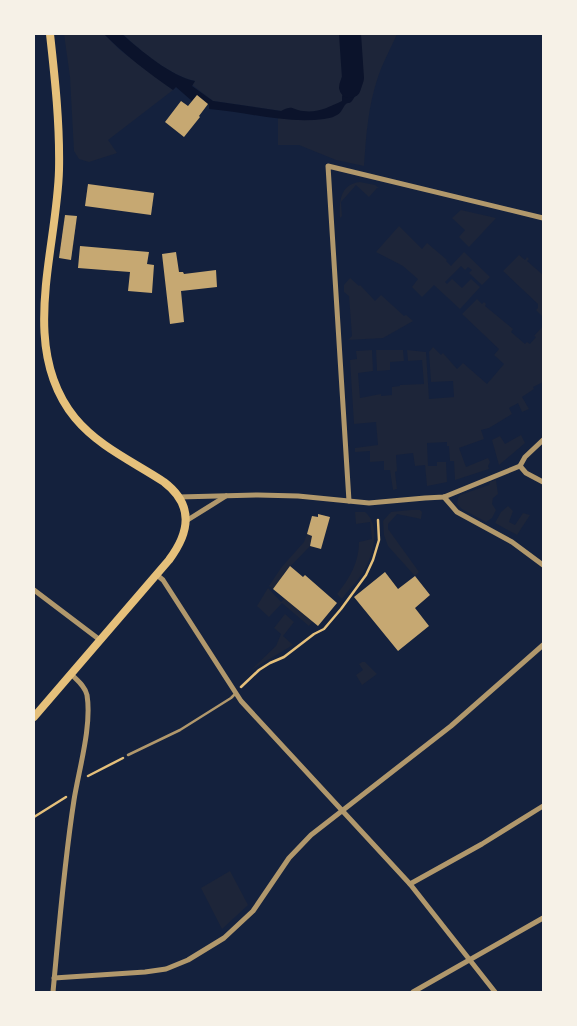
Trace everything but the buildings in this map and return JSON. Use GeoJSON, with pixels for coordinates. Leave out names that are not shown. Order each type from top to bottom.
{"type":"FeatureCollection","features":[{"type":"Feature","properties":{"kind":"main road"},"geometry":{"type":"LineString","coordinates":[[34,717],[157,574],[179,544],[184,533],[186,521],[180,497],[164,482],[114,451],[87,431],[68,406],[52,372],[46,338],[44,302],[59,170],[58,114],[50,34]]}},
{"type":"Feature","properties":{"kind":"street"},"geometry":{"type":"LineString","coordinates":[[349,501],[328,166],[543,218]]}},
{"type":"Feature","properties":{"kind":"street"},"geometry":{"type":"LineString","coordinates":[[180,497],[258,495],[369,503],[444,497],[520,466],[525,457],[543,440]]}},
{"type":"Feature","properties":{"kind":"street"},"geometry":{"type":"LineString","coordinates":[[520,466],[526,473],[543,482]]}},
{"type":"Feature","properties":{"kind":"street"},"geometry":{"type":"LineString","coordinates":[[186,521],[226,496]]}},
{"type":"Feature","properties":{"kind":"street"},"geometry":{"type":"LineString","coordinates":[[444,497],[456,512],[512,542],[543,565]]}},
{"type":"Feature","properties":{"kind":"street"},"geometry":{"type":"LineString","coordinates":[[157,574],[163,580],[236,694],[410,884],[495,992]]}},
{"type":"Feature","properties":{"kind":"street"},"geometry":{"type":"LineString","coordinates":[[34,590],[100,640]]}},
{"type":"Feature","properties":{"kind":"street"},"geometry":{"type":"LineString","coordinates":[[54,978],[166,969],[206,950],[224,938],[241,923],[264,896],[296,850],[311,835],[452,726],[543,645]]}},
{"type":"Feature","properties":{"kind":"street"},"geometry":{"type":"LineString","coordinates":[[53,992],[64,871],[87,718],[87,694],[84,687],[71,674]]}},
{"type":"Feature","properties":{"kind":"street"},"geometry":{"type":"LineString","coordinates":[[410,884],[482,844],[543,806]]}},
{"type":"Feature","properties":{"kind":"street"},"geometry":{"type":"LineString","coordinates":[[413,992],[543,918]]}},
{"type":"Feature","properties":{"kind":"lane"},"geometry":{"type":"LineString","coordinates":[[128,755],[180,730],[236,694]]}},
{"type":"Feature","properties":{"kind":"path"},"geometry":{"type":"LineString","coordinates":[[236,694],[259,670],[284,657],[314,634],[324,629],[341,609],[366,575],[373,560],[379,540],[378,520]]}},
{"type":"Feature","properties":{"kind":"path"},"geometry":{"type":"LineString","coordinates":[[34,817],[69,795],[86,778],[128,755]]}},
{"type":"Feature","properties":{"kind":"shaded area"},"geometry":{"type":"Polygon","coordinates":[[[64,34],[104,34],[120,50],[173,90],[108,140],[117,153],[89,162],[79,159],[74,151],[70,77],[64,34]]]}},
{"type":"Feature","properties":{"kind":"shaded area"},"geometry":{"type":"Polygon","coordinates":[[[104,34],[122,34],[167,69],[195,81],[192,86],[213,101],[281,111],[291,108],[308,111],[323,109],[342,101],[342,96],[346,91],[350,58],[357,74],[357,90],[352,101],[345,105],[339,114],[324,119],[281,119],[209,109],[209,105],[197,95],[192,101],[176,87],[173,90],[164,84],[128,56],[104,34]]]}},
{"type":"Feature","properties":{"kind":"shaded area"},"geometry":{"type":"Polygon","coordinates":[[[123,34],[397,34],[382,66],[372,99],[364,166],[336,160],[299,145],[278,145],[278,119],[281,111],[213,101],[192,85],[195,81],[166,68],[138,48],[123,34]]]}},
{"type":"Feature","properties":{"kind":"shaded area"},"geometry":{"type":"Polygon","coordinates":[[[360,182],[375,185],[379,188],[369,197],[356,185],[341,202],[342,216],[340,218],[340,206],[342,195],[348,186],[360,182]]]}},
{"type":"Feature","properties":{"kind":"shaded area"},"geometry":{"type":"Polygon","coordinates":[[[461,210],[496,218],[469,247],[459,237],[465,230],[452,218],[461,210]]]}},
{"type":"Feature","properties":{"kind":"shaded area"},"geometry":{"type":"Polygon","coordinates":[[[399,226],[422,249],[427,243],[447,260],[451,266],[464,252],[490,277],[482,285],[469,273],[472,270],[468,267],[465,270],[461,266],[445,282],[447,284],[452,279],[462,288],[471,279],[480,287],[460,309],[434,285],[422,297],[412,287],[418,279],[403,266],[376,252],[399,226]]]}},
{"type":"Feature","properties":{"kind":"shaded area"},"geometry":{"type":"Polygon","coordinates":[[[519,255],[525,260],[527,257],[529,259],[527,261],[543,275],[543,317],[536,310],[538,304],[503,271],[519,255]]]}},
{"type":"Feature","properties":{"kind":"shaded area"},"geometry":{"type":"Polygon","coordinates":[[[350,278],[360,285],[375,301],[381,295],[404,316],[406,315],[413,321],[383,338],[348,340],[352,336],[349,296],[344,292],[344,285],[350,278]]]}},
{"type":"Feature","properties":{"kind":"shaded area"},"geometry":{"type":"Polygon","coordinates":[[[477,299],[482,304],[484,302],[485,306],[513,329],[511,332],[525,344],[527,342],[530,344],[543,326],[543,382],[533,387],[534,389],[522,397],[529,409],[522,412],[518,403],[509,408],[512,414],[489,428],[481,430],[484,439],[459,448],[466,467],[488,458],[490,462],[489,469],[455,480],[454,461],[450,461],[447,442],[427,443],[428,466],[437,466],[437,462],[446,462],[447,482],[427,486],[425,465],[415,466],[413,453],[396,455],[397,489],[393,490],[390,470],[384,470],[384,461],[370,462],[370,451],[355,452],[355,448],[378,445],[376,422],[354,424],[350,360],[357,359],[356,351],[372,350],[373,371],[358,373],[360,398],[381,394],[381,396],[392,395],[392,387],[400,385],[424,384],[422,360],[408,361],[407,350],[426,352],[429,399],[454,397],[453,381],[431,382],[429,352],[433,347],[441,355],[443,353],[457,369],[463,363],[487,384],[504,364],[494,355],[499,349],[462,314],[477,299]]]}},
{"type":"Feature","properties":{"kind":"shaded area"},"geometry":{"type":"Polygon","coordinates":[[[376,350],[403,350],[404,361],[390,362],[390,370],[377,371],[376,350]]]}},
{"type":"Feature","properties":{"kind":"shaded area"},"geometry":{"type":"Polygon","coordinates":[[[521,435],[525,443],[499,465],[492,440],[500,436],[505,444],[521,435]]]}},
{"type":"Feature","properties":{"kind":"shaded area"},"geometry":{"type":"Polygon","coordinates":[[[496,480],[498,494],[493,498],[492,504],[496,510],[492,518],[486,522],[462,509],[457,504],[460,495],[489,485],[490,482],[496,480]]]}},
{"type":"Feature","properties":{"kind":"shaded area"},"geometry":{"type":"Polygon","coordinates":[[[508,506],[513,511],[509,522],[515,525],[523,513],[530,515],[517,535],[495,523],[501,512],[508,506]]]}},
{"type":"Feature","properties":{"kind":"shaded area"},"geometry":{"type":"Polygon","coordinates":[[[420,510],[422,512],[421,519],[397,514],[388,524],[388,529],[419,572],[415,576],[388,546],[384,535],[383,521],[391,512],[420,510]]]}},
{"type":"Feature","properties":{"kind":"shaded area"},"geometry":{"type":"Polygon","coordinates":[[[355,512],[365,512],[370,518],[373,525],[374,542],[366,567],[342,599],[337,594],[353,570],[359,542],[372,539],[370,522],[356,524],[355,512]]]}},
{"type":"Feature","properties":{"kind":"shaded area"},"geometry":{"type":"Polygon","coordinates":[[[307,534],[312,536],[310,546],[283,574],[284,576],[273,589],[269,586],[281,568],[304,542],[307,534]]]}},
{"type":"Feature","properties":{"kind":"shaded area"},"geometry":{"type":"Polygon","coordinates":[[[268,588],[281,602],[285,598],[313,621],[309,626],[282,603],[269,617],[257,606],[268,588]]]}},
{"type":"Feature","properties":{"kind":"shaded area"},"geometry":{"type":"Polygon","coordinates":[[[285,614],[294,622],[283,636],[293,645],[251,670],[276,646],[281,634],[274,628],[285,614]]]}},
{"type":"Feature","properties":{"kind":"shaded area"},"geometry":{"type":"Polygon","coordinates":[[[365,662],[377,674],[362,685],[356,675],[363,670],[359,664],[365,662]]]}},
{"type":"Feature","properties":{"kind":"shaded area"},"geometry":{"type":"Polygon","coordinates":[[[230,871],[248,905],[222,929],[201,888],[230,871]]]}},
{"type":"Feature","properties":{"kind":"waterway"},"geometry":{"type":"LineString","coordinates":[[350,34],[353,78],[350,87]]}}]}
